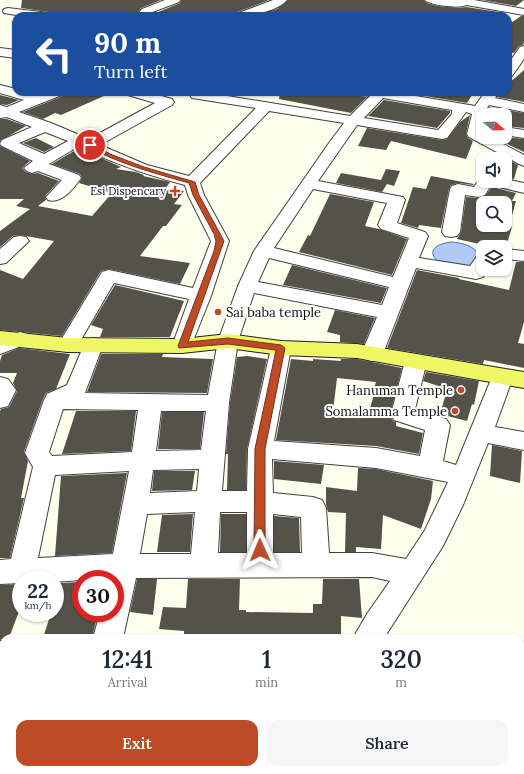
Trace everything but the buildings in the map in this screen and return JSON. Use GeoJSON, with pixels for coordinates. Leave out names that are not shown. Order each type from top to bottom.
{"type":"FeatureCollection","features":[{"type":"Feature","properties":{"kind":"main road"},"geometry":{"type":"LineString","coordinates":[[10,339],[68,345],[182,346],[228,341],[281,348],[357,351],[513,378]]}},
{"type":"Feature","properties":{"kind":"street"},"geometry":{"type":"LineString","coordinates":[[4,15],[19,0]]}},
{"type":"Feature","properties":{"kind":"street"},"geometry":{"type":"LineString","coordinates":[[145,12],[175,0]]}},
{"type":"Feature","properties":{"kind":"street"},"geometry":{"type":"LineString","coordinates":[[252,12],[282,0]]}},
{"type":"Feature","properties":{"kind":"street"},"geometry":{"type":"LineString","coordinates":[[430,0],[462,2],[524,12]]}},
{"type":"Feature","properties":{"kind":"street"},"geometry":{"type":"LineString","coordinates":[[456,12],[462,2]]}},
{"type":"Feature","properties":{"kind":"street"},"geometry":{"type":"LineString","coordinates":[[512,66],[521,49]]}},
{"type":"Feature","properties":{"kind":"street"},"geometry":{"type":"LineString","coordinates":[[0,52],[12,54]]}},
{"type":"Feature","properties":{"kind":"street"},"geometry":{"type":"LineString","coordinates":[[0,89],[12,92]]}},
{"type":"Feature","properties":{"kind":"street"},"geometry":{"type":"LineString","coordinates":[[512,93],[524,96]]}},
{"type":"Feature","properties":{"kind":"street"},"geometry":{"type":"LineString","coordinates":[[3,111],[29,96]]}},
{"type":"Feature","properties":{"kind":"street"},"geometry":{"type":"LineString","coordinates":[[163,96],[266,106],[442,135],[459,114],[459,107]]}},
{"type":"Feature","properties":{"kind":"street"},"geometry":{"type":"LineString","coordinates":[[203,566],[218,403],[228,341],[247,286],[264,251],[354,120],[374,96]]}},
{"type":"Feature","properties":{"kind":"street"},"geometry":{"type":"LineString","coordinates":[[395,96],[459,107],[486,101],[524,108]]}},
{"type":"Feature","properties":{"kind":"street"},"geometry":{"type":"LineString","coordinates":[[35,166],[84,142],[186,99]]}},
{"type":"Feature","properties":{"kind":"street"},"geometry":{"type":"LineString","coordinates":[[486,101],[494,108]]}},
{"type":"Feature","properties":{"kind":"street"},"geometry":{"type":"LineString","coordinates":[[192,182],[266,106]]}},
{"type":"Feature","properties":{"kind":"street"},"geometry":{"type":"LineString","coordinates":[[3,111],[46,126],[84,142],[108,155],[142,168],[192,182]]}},
{"type":"Feature","properties":{"kind":"street"},"geometry":{"type":"LineString","coordinates":[[512,117],[524,120]]}},
{"type":"Feature","properties":{"kind":"street"},"geometry":{"type":"LineString","coordinates":[[46,126],[7,143],[35,166],[73,178],[54,197]]}},
{"type":"Feature","properties":{"kind":"street"},"geometry":{"type":"LineString","coordinates":[[512,132],[524,134]]}},
{"type":"Feature","properties":{"kind":"street"},"geometry":{"type":"LineString","coordinates":[[493,144],[524,161]]}},
{"type":"Feature","properties":{"kind":"street"},"geometry":{"type":"LineString","coordinates":[[512,162],[524,165]]}},
{"type":"Feature","properties":{"kind":"street"},"geometry":{"type":"LineString","coordinates":[[182,346],[220,241],[196,195],[192,182]]}},
{"type":"Feature","properties":{"kind":"street"},"geometry":{"type":"LineString","coordinates":[[309,184],[397,200],[387,225],[419,236],[372,354]]}},
{"type":"Feature","properties":{"kind":"street"},"geometry":{"type":"LineString","coordinates":[[512,185],[524,188]]}},
{"type":"Feature","properties":{"kind":"street"},"geometry":{"type":"LineString","coordinates":[[450,232],[458,189],[479,192],[482,188]]}},
{"type":"Feature","properties":{"kind":"street"},"geometry":{"type":"LineString","coordinates":[[1,257],[20,241]]}},
{"type":"Feature","properties":{"kind":"street"},"geometry":{"type":"LineString","coordinates":[[264,251],[399,284]]}},
{"type":"Feature","properties":{"kind":"street"},"geometry":{"type":"LineString","coordinates":[[512,255],[524,256]]}},
{"type":"Feature","properties":{"kind":"street"},"geometry":{"type":"LineString","coordinates":[[408,261],[476,273]]}},
{"type":"Feature","properties":{"kind":"street"},"geometry":{"type":"LineString","coordinates":[[68,345],[109,276],[201,296]]}},
{"type":"Feature","properties":{"kind":"street"},"geometry":{"type":"LineString","coordinates":[[247,286],[388,313]]}},
{"type":"Feature","properties":{"kind":"street"},"geometry":{"type":"LineString","coordinates":[[0,347],[10,339]]}},
{"type":"Feature","properties":{"kind":"street"},"geometry":{"type":"LineString","coordinates":[[93,345],[76,390],[55,400],[37,453],[44,466],[11,571],[125,566],[372,565],[412,572]]}},
{"type":"Feature","properties":{"kind":"street"},"geometry":{"type":"LineString","coordinates":[[260,566],[260,449],[281,348]]}},
{"type":"Feature","properties":{"kind":"street"},"geometry":{"type":"LineString","coordinates":[[416,361],[402,414],[438,425],[430,468]]}},
{"type":"Feature","properties":{"kind":"street"},"geometry":{"type":"LineString","coordinates":[[371,634],[412,572],[441,524],[480,433],[513,378]]}},
{"type":"Feature","properties":{"kind":"street"},"geometry":{"type":"LineString","coordinates":[[0,385],[5,390],[0,400]]}},
{"type":"Feature","properties":{"kind":"street"},"geometry":{"type":"LineString","coordinates":[[55,400],[218,403]]}},
{"type":"Feature","properties":{"kind":"street"},"geometry":{"type":"LineString","coordinates":[[124,570],[136,504],[151,401]]}},
{"type":"Feature","properties":{"kind":"street"},"geometry":{"type":"LineString","coordinates":[[480,433],[524,441]]}},
{"type":"Feature","properties":{"kind":"street"},"geometry":{"type":"LineString","coordinates":[[260,449],[376,458],[430,468],[462,476]]}},
{"type":"Feature","properties":{"kind":"street"},"geometry":{"type":"LineString","coordinates":[[44,466],[212,459]]}},
{"type":"Feature","properties":{"kind":"street"},"geometry":{"type":"LineString","coordinates":[[136,504],[209,501],[259,502],[313,508],[316,566]]}},
{"type":"Feature","properties":{"kind":"street"},"geometry":{"type":"LineString","coordinates":[[109,634],[112,622]]}},
{"type":"Feature","properties":{"kind":"water"},"geometry":{"type":"Polygon","coordinates":[[[451,242],[460,243],[473,248],[476,251],[476,264],[473,267],[437,261],[434,257],[433,250],[438,245],[451,242]]]}},
{"type":"Feature","properties":{"kind":"place","name":"Esi Dispencary"},"geometry":{"type":"Point","coordinates":[175,191]}},
{"type":"Feature","properties":{"kind":"place","name":"Sai baba temple"},"geometry":{"type":"Point","coordinates":[218,312]}},
{"type":"Feature","properties":{"kind":"place","name":"Hanuman Temple"},"geometry":{"type":"Point","coordinates":[461,390]}},
{"type":"Feature","properties":{"kind":"place","name":"Somalamma Temple"},"geometry":{"type":"Point","coordinates":[455,411]}},
{"type":"Feature","properties":{"kind":"route"},"geometry":{"type":"LineString","coordinates":[[90,145],[108,155],[142,168],[192,182],[196,195],[217,234],[220,241],[218,251],[182,346],[228,341],[281,348],[260,449],[260,550]]}}]}
